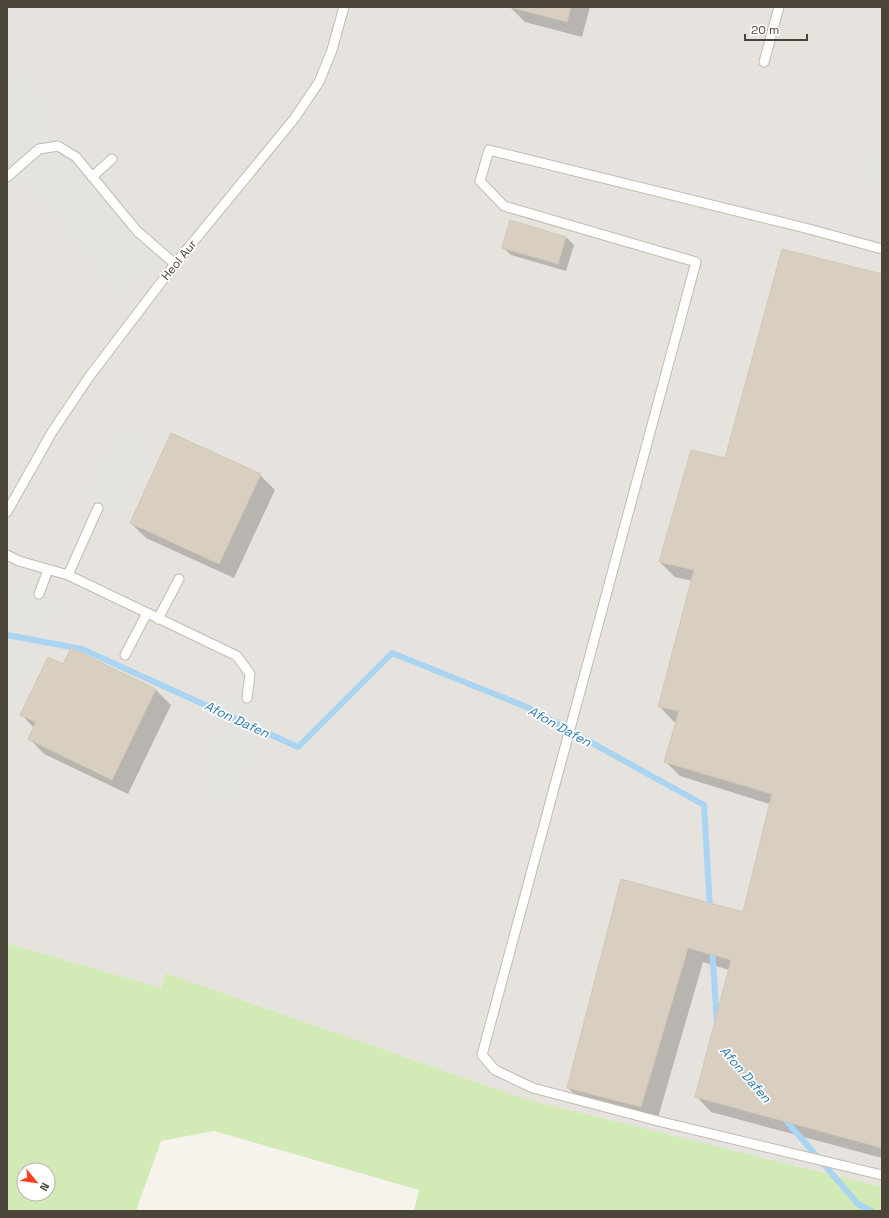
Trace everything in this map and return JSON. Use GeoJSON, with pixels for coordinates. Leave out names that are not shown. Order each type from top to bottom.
{"type":"FeatureCollection","features":[{"type":"Feature","properties":{"kind":"lane","name":"Heol Aur"},"geometry":{"type":"LineString","coordinates":[[7,512],[52,432],[89,377],[175,264],[294,119],[319,82],[332,50],[344,7]]}},
{"type":"Feature","properties":{"kind":"lane"},"geometry":{"type":"LineString","coordinates":[[764,62],[779,7]]}},
{"type":"Feature","properties":{"kind":"lane"},"geometry":{"type":"LineString","coordinates":[[7,177],[39,149],[58,146],[76,157],[137,231],[175,264]]}},
{"type":"Feature","properties":{"kind":"lane"},"geometry":{"type":"LineString","coordinates":[[882,249],[809,229],[489,150],[480,181],[504,206],[696,262],[482,1055],[495,1070],[533,1088],[662,1122],[882,1176]]}},
{"type":"Feature","properties":{"kind":"lane"},"geometry":{"type":"LineString","coordinates":[[92,177],[112,159]]}},
{"type":"Feature","properties":{"kind":"lane"},"geometry":{"type":"LineString","coordinates":[[68,575],[98,508]]}},
{"type":"Feature","properties":{"kind":"lane"},"geometry":{"type":"LineString","coordinates":[[7,555],[19,562],[68,575],[237,656],[250,674],[247,698]]}},
{"type":"Feature","properties":{"kind":"lane"},"geometry":{"type":"LineString","coordinates":[[39,594],[48,570]]}},
{"type":"Feature","properties":{"kind":"lane"},"geometry":{"type":"LineString","coordinates":[[158,619],[179,579]]}},
{"type":"Feature","properties":{"kind":"lane"},"geometry":{"type":"LineString","coordinates":[[125,655],[147,613]]}},
{"type":"Feature","properties":{"kind":"shaded area"},"geometry":{"type":"Polygon","coordinates":[[[7,7],[882,7],[882,1187],[525,1099],[165,973],[161,988],[7,943],[7,7]]]}},
{"type":"Feature","properties":{"kind":"shaded area"},"geometry":{"type":"Polygon","coordinates":[[[22,69],[61,115],[49,124],[54,130],[55,136],[73,140],[87,155],[95,157],[105,154],[113,148],[125,163],[115,171],[113,186],[160,240],[170,243],[181,243],[154,275],[154,269],[151,268],[123,304],[19,180],[7,190],[7,82],[22,69]]]}},
{"type":"Feature","properties":{"kind":"shaded area"},"geometry":{"type":"Polygon","coordinates":[[[882,110],[882,187],[857,181],[882,110]]]}},
{"type":"Feature","properties":{"kind":"shaded area"},"geometry":{"type":"Polygon","coordinates":[[[132,426],[144,432],[154,456],[124,518],[80,498],[109,433],[132,426]]]}},
{"type":"Feature","properties":{"kind":"shaded area"},"geometry":{"type":"Polygon","coordinates":[[[18,582],[64,604],[7,720],[7,604],[18,582]]]}},
{"type":"Feature","properties":{"kind":"shaded area"},"geometry":{"type":"Polygon","coordinates":[[[237,695],[253,699],[267,712],[244,798],[223,807],[209,802],[199,783],[221,699],[237,695]]]}},
{"type":"Feature","properties":{"kind":"green space"},"geometry":{"type":"Polygon","coordinates":[[[7,943],[161,988],[165,973],[525,1099],[882,1187],[882,1211],[414,1211],[419,1190],[214,1131],[161,1141],[136,1211],[7,1211],[7,943]]]}},
{"type":"Feature","properties":{"kind":"building"},"geometry":{"type":"Polygon","coordinates":[[[509,7],[571,7],[567,22],[509,7]]]}},
{"type":"Feature","properties":{"kind":"building"},"geometry":{"type":"Polygon","coordinates":[[[510,220],[566,237],[558,264],[502,248],[510,220]]]}},
{"type":"Feature","properties":{"kind":"building"},"geometry":{"type":"Polygon","coordinates":[[[782,249],[882,274],[882,1148],[695,1097],[731,960],[688,948],[641,1107],[567,1088],[621,879],[743,912],[772,794],[664,762],[679,711],[658,707],[694,570],[659,562],[691,450],[725,458],[782,249]]]}},
{"type":"Feature","properties":{"kind":"building"},"geometry":{"type":"Polygon","coordinates":[[[171,433],[261,474],[219,564],[130,523],[171,433]]]}},
{"type":"Feature","properties":{"kind":"building"},"geometry":{"type":"Polygon","coordinates":[[[71,648],[156,689],[112,780],[28,739],[36,722],[20,715],[48,657],[63,664],[71,648]]]}},
{"type":"Feature","properties":{"kind":"waterway","name":"Afon Dafen"},"geometry":{"type":"LineString","coordinates":[[7,635],[82,649],[298,747],[392,653],[529,708],[704,805],[710,910]]}},
{"type":"Feature","properties":{"kind":"waterway","name":"Afon Dafen"},"geometry":{"type":"LineString","coordinates":[[712,947],[717,1024]]}},
{"type":"Feature","properties":{"kind":"waterway","name":"Afon Dafen"},"geometry":{"type":"LineString","coordinates":[[783,1117],[858,1204],[871,1211]]}}]}
